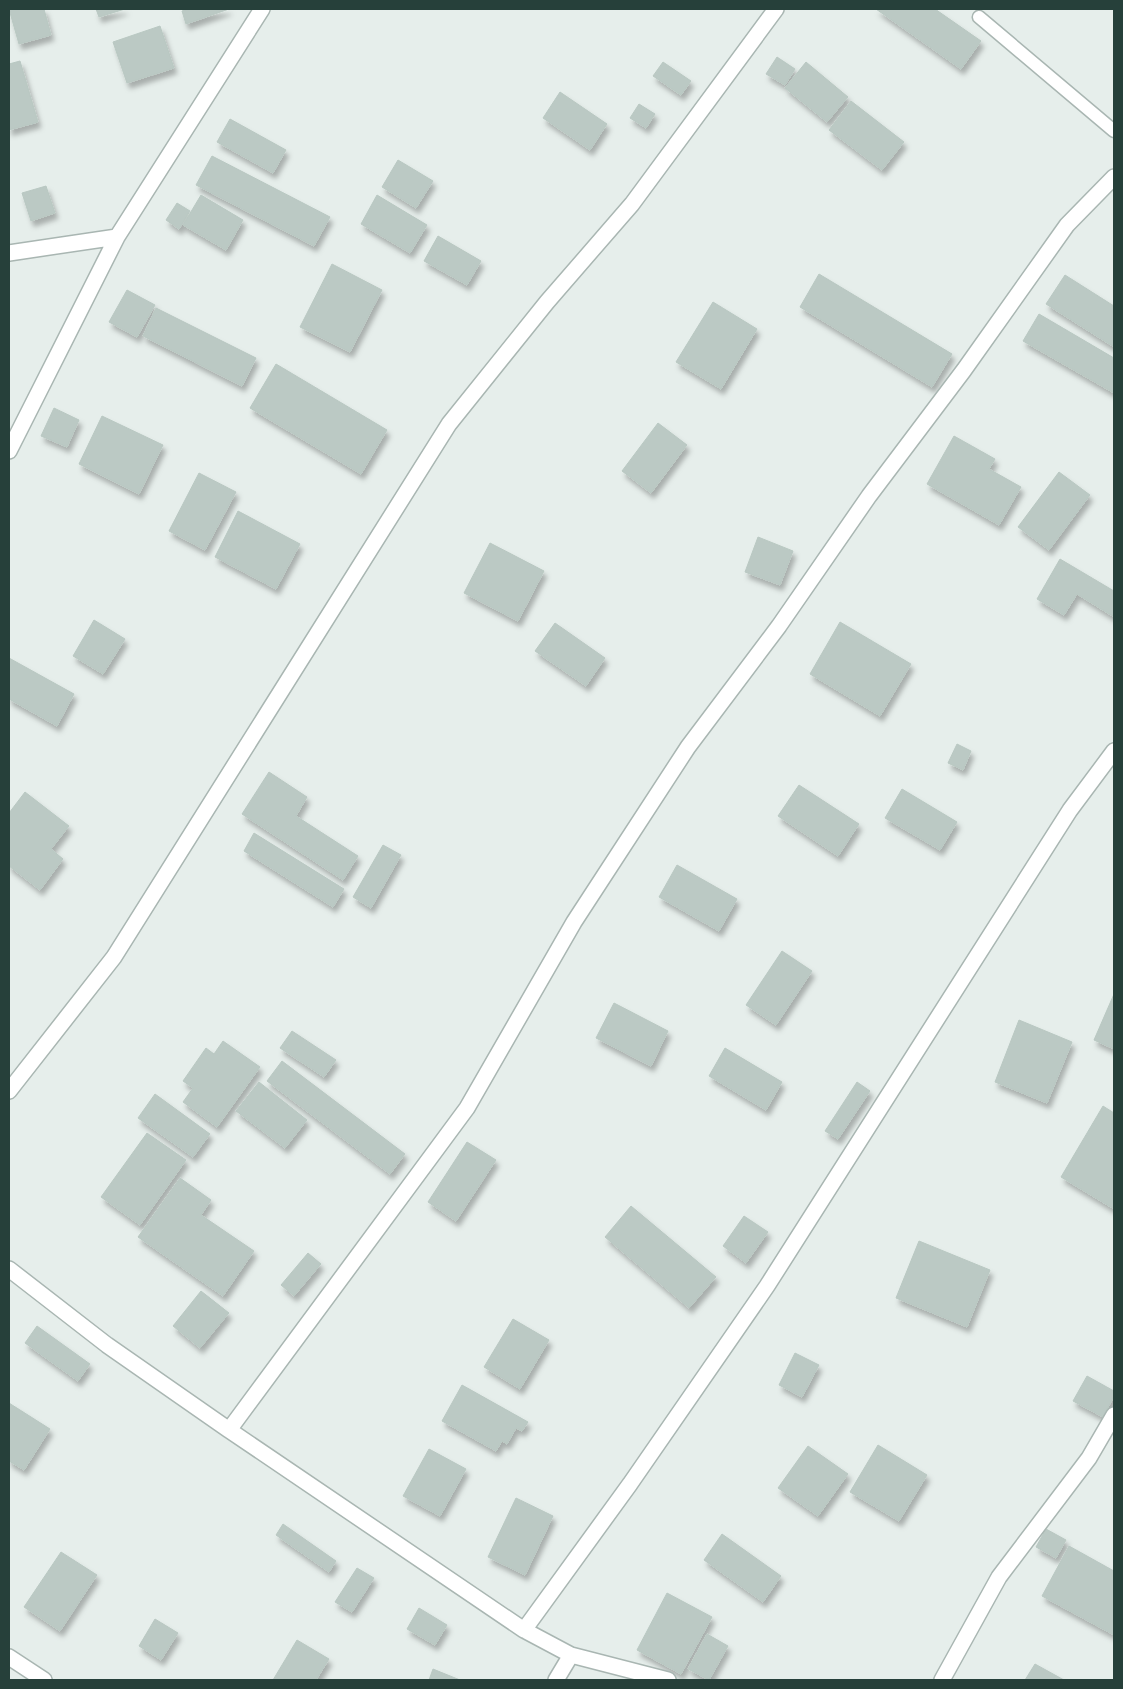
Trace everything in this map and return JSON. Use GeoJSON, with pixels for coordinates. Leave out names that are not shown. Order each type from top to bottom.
{"type":"FeatureCollection","features":[{"type":"Feature","properties":{"kind":"street"},"geometry":{"type":"LineString","coordinates":[[9,451],[117,237],[262,9]]}},
{"type":"Feature","properties":{"kind":"street"},"geometry":{"type":"LineString","coordinates":[[9,1091],[114,957],[449,424],[547,302],[632,204],[776,9]]}},
{"type":"Feature","properties":{"kind":"street"},"geometry":{"type":"LineString","coordinates":[[229,1430],[467,1108],[574,922],[688,747],[779,626],[869,496],[964,370],[1067,225],[1114,177]]}},
{"type":"Feature","properties":{"kind":"street"},"geometry":{"type":"LineString","coordinates":[[9,253],[117,237]]}},
{"type":"Feature","properties":{"kind":"street"},"geometry":{"type":"LineString","coordinates":[[524,1630],[630,1484],[767,1286],[1070,810],[1114,751]]}},
{"type":"Feature","properties":{"kind":"street"},"geometry":{"type":"LineString","coordinates":[[9,1269],[107,1345],[524,1630],[571,1655],[668,1680]]}},
{"type":"Feature","properties":{"kind":"street"},"geometry":{"type":"LineString","coordinates":[[942,1680],[999,1577],[1089,1458],[1114,1415]]}},
{"type":"Feature","properties":{"kind":"street"},"geometry":{"type":"LineString","coordinates":[[556,1680],[571,1655]]}},
{"type":"Feature","properties":{"kind":"street"},"geometry":{"type":"LineString","coordinates":[[9,1656],[44,1680]]}},
{"type":"Feature","properties":{"kind":"lane"},"geometry":{"type":"LineString","coordinates":[[979,17],[1114,131]]}},
{"type":"Feature","properties":{"kind":"building"},"geometry":{"type":"Polygon","coordinates":[[[9,9],[44,9],[51,35],[19,44],[9,9]]]}},
{"type":"Feature","properties":{"kind":"building"},"geometry":{"type":"Polygon","coordinates":[[[96,9],[125,9],[99,17],[96,9]]]}},
{"type":"Feature","properties":{"kind":"building"},"geometry":{"type":"Polygon","coordinates":[[[187,9],[229,9],[186,24],[182,11],[187,9]]]}},
{"type":"Feature","properties":{"kind":"building"},"geometry":{"type":"Polygon","coordinates":[[[876,9],[935,9],[981,41],[961,69],[876,9]]]}},
{"type":"Feature","properties":{"kind":"building"},"geometry":{"type":"Polygon","coordinates":[[[160,26],[174,68],[127,83],[113,42],[160,26]]]}},
{"type":"Feature","properties":{"kind":"building"},"geometry":{"type":"Polygon","coordinates":[[[777,57],[795,69],[785,85],[766,74],[777,57]]]}},
{"type":"Feature","properties":{"kind":"building"},"geometry":{"type":"Polygon","coordinates":[[[20,61],[38,122],[9,130],[9,64],[20,61]]]}},
{"type":"Feature","properties":{"kind":"building"},"geometry":{"type":"Polygon","coordinates":[[[663,62],[691,81],[681,95],[653,76],[663,62]]]}},
{"type":"Feature","properties":{"kind":"building"},"geometry":{"type":"Polygon","coordinates":[[[806,62],[848,97],[827,122],[785,88],[806,62]]]}},
{"type":"Feature","properties":{"kind":"building"},"geometry":{"type":"Polygon","coordinates":[[[560,92],[607,124],[590,150],[543,118],[560,92]]]}},
{"type":"Feature","properties":{"kind":"building"},"geometry":{"type":"Polygon","coordinates":[[[851,101],[904,142],[882,170],[829,130],[851,101]]]}},
{"type":"Feature","properties":{"kind":"building"},"geometry":{"type":"Polygon","coordinates":[[[639,104],[655,114],[646,128],[630,118],[639,104]]]}},
{"type":"Feature","properties":{"kind":"building"},"geometry":{"type":"Polygon","coordinates":[[[230,119],[286,150],[273,173],[217,142],[230,119]]]}},
{"type":"Feature","properties":{"kind":"building"},"geometry":{"type":"Polygon","coordinates":[[[212,156],[330,217],[314,246],[196,185],[212,156]]]}},
{"type":"Feature","properties":{"kind":"building"},"geometry":{"type":"Polygon","coordinates":[[[398,160],[433,181],[416,208],[382,187],[398,160]]]}},
{"type":"Feature","properties":{"kind":"building"},"geometry":{"type":"Polygon","coordinates":[[[46,186],[55,213],[31,221],[22,193],[46,186]]]}},
{"type":"Feature","properties":{"kind":"building"},"geometry":{"type":"Polygon","coordinates":[[[201,195],[243,220],[226,250],[183,225],[201,195]]]}},
{"type":"Feature","properties":{"kind":"building"},"geometry":{"type":"Polygon","coordinates":[[[377,195],[427,225],[410,253],[361,224],[377,195]]]}},
{"type":"Feature","properties":{"kind":"building"},"geometry":{"type":"Polygon","coordinates":[[[177,203],[190,211],[179,229],[166,220],[177,203]]]}},
{"type":"Feature","properties":{"kind":"building"},"geometry":{"type":"Polygon","coordinates":[[[438,236],[481,261],[467,285],[424,261],[438,236]]]}},
{"type":"Feature","properties":{"kind":"building"},"geometry":{"type":"Polygon","coordinates":[[[332,264],[382,290],[350,352],[300,327],[332,264]]]}},
{"type":"Feature","properties":{"kind":"building"},"geometry":{"type":"Polygon","coordinates":[[[819,274],[952,354],[932,387],[800,307],[819,274]]]}},
{"type":"Feature","properties":{"kind":"building"},"geometry":{"type":"Polygon","coordinates":[[[1065,275],[1114,306],[1114,347],[1046,304],[1065,275]]]}},
{"type":"Feature","properties":{"kind":"building"},"geometry":{"type":"Polygon","coordinates":[[[127,290],[155,305],[137,337],[109,322],[127,290]]]}},
{"type":"Feature","properties":{"kind":"building"},"geometry":{"type":"Polygon","coordinates":[[[713,302],[757,329],[721,389],[676,362],[713,302]]]}},
{"type":"Feature","properties":{"kind":"building"},"geometry":{"type":"Polygon","coordinates":[[[156,308],[256,358],[242,386],[143,336],[156,308]]]}},
{"type":"Feature","properties":{"kind":"building"},"geometry":{"type":"Polygon","coordinates":[[[1039,314],[1114,358],[1114,393],[1023,341],[1039,314]]]}},
{"type":"Feature","properties":{"kind":"building"},"geometry":{"type":"Polygon","coordinates":[[[276,364],[387,430],[361,474],[250,408],[276,364]]]}},
{"type":"Feature","properties":{"kind":"building"},"geometry":{"type":"Polygon","coordinates":[[[54,408],[79,420],[67,447],[41,436],[54,408]]]}},
{"type":"Feature","properties":{"kind":"building"},"geometry":{"type":"Polygon","coordinates":[[[102,416],[163,445],[139,494],[79,464],[102,416]]]}},
{"type":"Feature","properties":{"kind":"building"},"geometry":{"type":"Polygon","coordinates":[[[658,423],[687,445],[651,493],[622,471],[658,423]]]}},
{"type":"Feature","properties":{"kind":"building"},"geometry":{"type":"Polygon","coordinates":[[[954,436],[995,459],[989,469],[1021,487],[999,525],[927,484],[954,436]]]}},
{"type":"Feature","properties":{"kind":"building"},"geometry":{"type":"Polygon","coordinates":[[[1059,472],[1090,495],[1049,550],[1018,527],[1059,472]]]}},
{"type":"Feature","properties":{"kind":"building"},"geometry":{"type":"Polygon","coordinates":[[[199,473],[236,492],[205,550],[169,531],[199,473]]]}},
{"type":"Feature","properties":{"kind":"building"},"geometry":{"type":"Polygon","coordinates":[[[238,511],[300,544],[276,589],[215,557],[238,511]]]}},
{"type":"Feature","properties":{"kind":"building"},"geometry":{"type":"Polygon","coordinates":[[[758,537],[793,551],[780,585],[745,572],[758,537]]]}},
{"type":"Feature","properties":{"kind":"building"},"geometry":{"type":"Polygon","coordinates":[[[490,543],[544,571],[518,621],[464,593],[490,543]]]}},
{"type":"Feature","properties":{"kind":"building"},"geometry":{"type":"Polygon","coordinates":[[[1060,559],[1114,591],[1114,617],[1077,594],[1064,615],[1037,599],[1060,559]]]}},
{"type":"Feature","properties":{"kind":"building"},"geometry":{"type":"Polygon","coordinates":[[[94,620],[125,639],[103,674],[73,656],[94,620]]]}},
{"type":"Feature","properties":{"kind":"building"},"geometry":{"type":"Polygon","coordinates":[[[840,622],[911,664],[880,716],[810,674],[840,622]]]}},
{"type":"Feature","properties":{"kind":"building"},"geometry":{"type":"Polygon","coordinates":[[[555,623],[605,658],[586,686],[535,651],[555,623]]]}},
{"type":"Feature","properties":{"kind":"building"},"geometry":{"type":"Polygon","coordinates":[[[9,658],[74,694],[57,726],[9,699],[9,658]]]}},
{"type":"Feature","properties":{"kind":"building"},"geometry":{"type":"Polygon","coordinates":[[[957,744],[971,751],[963,770],[948,763],[957,744]]]}},
{"type":"Feature","properties":{"kind":"building"},"geometry":{"type":"Polygon","coordinates":[[[269,772],[307,797],[296,816],[358,856],[343,880],[242,814],[269,772]]]}},
{"type":"Feature","properties":{"kind":"building"},"geometry":{"type":"Polygon","coordinates":[[[799,785],[859,824],[838,856],[778,816],[799,785]]]}},
{"type":"Feature","properties":{"kind":"building"},"geometry":{"type":"Polygon","coordinates":[[[902,789],[957,822],[940,850],[885,818],[902,789]]]}},
{"type":"Feature","properties":{"kind":"building"},"geometry":{"type":"Polygon","coordinates":[[[25,792],[69,826],[51,849],[63,859],[40,890],[9,866],[9,813],[25,792]]]}},
{"type":"Feature","properties":{"kind":"building"},"geometry":{"type":"Polygon","coordinates":[[[254,833],[344,889],[333,907],[244,851],[254,833]]]}},
{"type":"Feature","properties":{"kind":"building"},"geometry":{"type":"Polygon","coordinates":[[[383,845],[401,855],[371,908],[353,897],[383,845]]]}},
{"type":"Feature","properties":{"kind":"building"},"geometry":{"type":"Polygon","coordinates":[[[677,865],[737,899],[719,931],[659,897],[677,865]]]}},
{"type":"Feature","properties":{"kind":"building"},"geometry":{"type":"Polygon","coordinates":[[[782,951],[812,971],[776,1025],[746,1005],[782,951]]]}},
{"type":"Feature","properties":{"kind":"building"},"geometry":{"type":"Polygon","coordinates":[[[1114,994],[1114,1049],[1094,1040],[1114,994]]]}},
{"type":"Feature","properties":{"kind":"building"},"geometry":{"type":"Polygon","coordinates":[[[614,1003],[668,1031],[651,1066],[596,1038],[614,1003]]]}},
{"type":"Feature","properties":{"kind":"building"},"geometry":{"type":"Polygon","coordinates":[[[1019,1020],[1072,1042],[1047,1103],[995,1082],[1019,1020]]]}},
{"type":"Feature","properties":{"kind":"building"},"geometry":{"type":"Polygon","coordinates":[[[292,1031],[336,1060],[324,1077],[280,1048],[292,1031]]]}},
{"type":"Feature","properties":{"kind":"building"},"geometry":{"type":"Polygon","coordinates":[[[223,1041],[260,1067],[217,1127],[183,1102],[193,1088],[183,1081],[206,1048],[214,1054],[223,1041]]]}},
{"type":"Feature","properties":{"kind":"building"},"geometry":{"type":"Polygon","coordinates":[[[725,1048],[782,1082],[766,1110],[709,1076],[725,1048]]]}},
{"type":"Feature","properties":{"kind":"building"},"geometry":{"type":"Polygon","coordinates":[[[282,1061],[405,1154],[390,1174],[267,1081],[282,1061]]]}},
{"type":"Feature","properties":{"kind":"building"},"geometry":{"type":"Polygon","coordinates":[[[259,1082],[307,1120],[285,1148],[236,1111],[259,1082]]]}},
{"type":"Feature","properties":{"kind":"building"},"geometry":{"type":"Polygon","coordinates":[[[857,1082],[870,1091],[838,1139],[825,1131],[857,1082]]]}},
{"type":"Feature","properties":{"kind":"building"},"geometry":{"type":"Polygon","coordinates":[[[155,1094],[210,1134],[193,1157],[138,1118],[155,1094]]]}},
{"type":"Feature","properties":{"kind":"building"},"geometry":{"type":"Polygon","coordinates":[[[1103,1106],[1114,1113],[1114,1209],[1061,1177],[1103,1106]]]}},
{"type":"Feature","properties":{"kind":"building"},"geometry":{"type":"Polygon","coordinates":[[[147,1133],[186,1160],[140,1225],[101,1197],[147,1133]]]}},
{"type":"Feature","properties":{"kind":"building"},"geometry":{"type":"Polygon","coordinates":[[[467,1142],[496,1160],[456,1221],[428,1202],[467,1142]]]}},
{"type":"Feature","properties":{"kind":"building"},"geometry":{"type":"Polygon","coordinates":[[[180,1178],[211,1200],[201,1215],[254,1251],[223,1296],[138,1237],[180,1178]]]}},
{"type":"Feature","properties":{"kind":"building"},"geometry":{"type":"Polygon","coordinates":[[[631,1206],[716,1277],[689,1308],[605,1237],[631,1206]]]}},
{"type":"Feature","properties":{"kind":"building"},"geometry":{"type":"Polygon","coordinates":[[[744,1216],[768,1232],[746,1263],[723,1246],[744,1216]]]}},
{"type":"Feature","properties":{"kind":"building"},"geometry":{"type":"Polygon","coordinates":[[[919,1241],[990,1270],[967,1327],[896,1298],[919,1241]]]}},
{"type":"Feature","properties":{"kind":"building"},"geometry":{"type":"Polygon","coordinates":[[[308,1253],[321,1264],[294,1296],[281,1285],[308,1253]]]}},
{"type":"Feature","properties":{"kind":"building"},"geometry":{"type":"Polygon","coordinates":[[[201,1291],[229,1313],[200,1348],[173,1326],[201,1291]]]}},
{"type":"Feature","properties":{"kind":"building"},"geometry":{"type":"Polygon","coordinates":[[[513,1319],[549,1340],[520,1389],[484,1367],[513,1319]]]}},
{"type":"Feature","properties":{"kind":"building"},"geometry":{"type":"Polygon","coordinates":[[[37,1326],[90,1364],[78,1381],[25,1343],[37,1326]]]}},
{"type":"Feature","properties":{"kind":"building"},"geometry":{"type":"Polygon","coordinates":[[[795,1353],[819,1365],[802,1397],[779,1385],[795,1353]]]}},
{"type":"Feature","properties":{"kind":"building"},"geometry":{"type":"Polygon","coordinates":[[[1087,1376],[1114,1391],[1114,1396],[1103,1417],[1073,1401],[1087,1376]]]}},
{"type":"Feature","properties":{"kind":"building"},"geometry":{"type":"Polygon","coordinates":[[[462,1385],[528,1422],[522,1431],[516,1428],[507,1444],[502,1441],[496,1451],[442,1421],[462,1385]]]}},
{"type":"Feature","properties":{"kind":"building"},"geometry":{"type":"Polygon","coordinates":[[[9,1403],[50,1429],[24,1470],[9,1461],[9,1403]]]}},
{"type":"Feature","properties":{"kind":"building"},"geometry":{"type":"Polygon","coordinates":[[[878,1445],[927,1475],[899,1521],[850,1492],[878,1445]]]}},
{"type":"Feature","properties":{"kind":"building"},"geometry":{"type":"Polygon","coordinates":[[[808,1446],[848,1474],[818,1516],[778,1488],[808,1446]]]}},
{"type":"Feature","properties":{"kind":"building"},"geometry":{"type":"Polygon","coordinates":[[[429,1449],[466,1469],[440,1516],[403,1496],[429,1449]]]}},
{"type":"Feature","properties":{"kind":"building"},"geometry":{"type":"Polygon","coordinates":[[[516,1498],[553,1516],[525,1575],[488,1557],[516,1498]]]}},
{"type":"Feature","properties":{"kind":"building"},"geometry":{"type":"Polygon","coordinates":[[[283,1524],[336,1561],[329,1572],[276,1535],[283,1524]]]}},
{"type":"Feature","properties":{"kind":"building"},"geometry":{"type":"Polygon","coordinates":[[[1046,1529],[1066,1540],[1056,1558],[1036,1547],[1046,1529]]]}},
{"type":"Feature","properties":{"kind":"building"},"geometry":{"type":"Polygon","coordinates":[[[722,1534],[781,1576],[763,1602],[704,1560],[722,1534]]]}},
{"type":"Feature","properties":{"kind":"building"},"geometry":{"type":"Polygon","coordinates":[[[1069,1546],[1114,1571],[1114,1635],[1042,1596],[1069,1546]]]}},
{"type":"Feature","properties":{"kind":"building"},"geometry":{"type":"Polygon","coordinates":[[[61,1552],[97,1575],[60,1631],[24,1607],[61,1552]]]}},
{"type":"Feature","properties":{"kind":"building"},"geometry":{"type":"Polygon","coordinates":[[[357,1568],[374,1578],[352,1612],[335,1602],[357,1568]]]}},
{"type":"Feature","properties":{"kind":"building"},"geometry":{"type":"Polygon","coordinates":[[[667,1593],[712,1617],[681,1674],[637,1650],[667,1593]]]}},
{"type":"Feature","properties":{"kind":"building"},"geometry":{"type":"Polygon","coordinates":[[[419,1608],[447,1625],[435,1645],[407,1629],[419,1608]]]}},
{"type":"Feature","properties":{"kind":"building"},"geometry":{"type":"Polygon","coordinates":[[[155,1619],[178,1633],[161,1660],[139,1646],[155,1619]]]}},
{"type":"Feature","properties":{"kind":"building"},"geometry":{"type":"Polygon","coordinates":[[[707,1634],[728,1646],[709,1680],[688,1669],[707,1634]]]}},
{"type":"Feature","properties":{"kind":"building"},"geometry":{"type":"Polygon","coordinates":[[[297,1640],[329,1659],[316,1680],[273,1680],[297,1640]]]}},
{"type":"Feature","properties":{"kind":"building"},"geometry":{"type":"Polygon","coordinates":[[[1035,1664],[1064,1680],[1025,1680],[1035,1664]]]}},
{"type":"Feature","properties":{"kind":"building"},"geometry":{"type":"Polygon","coordinates":[[[433,1669],[460,1680],[429,1680],[433,1669]]]}}]}
